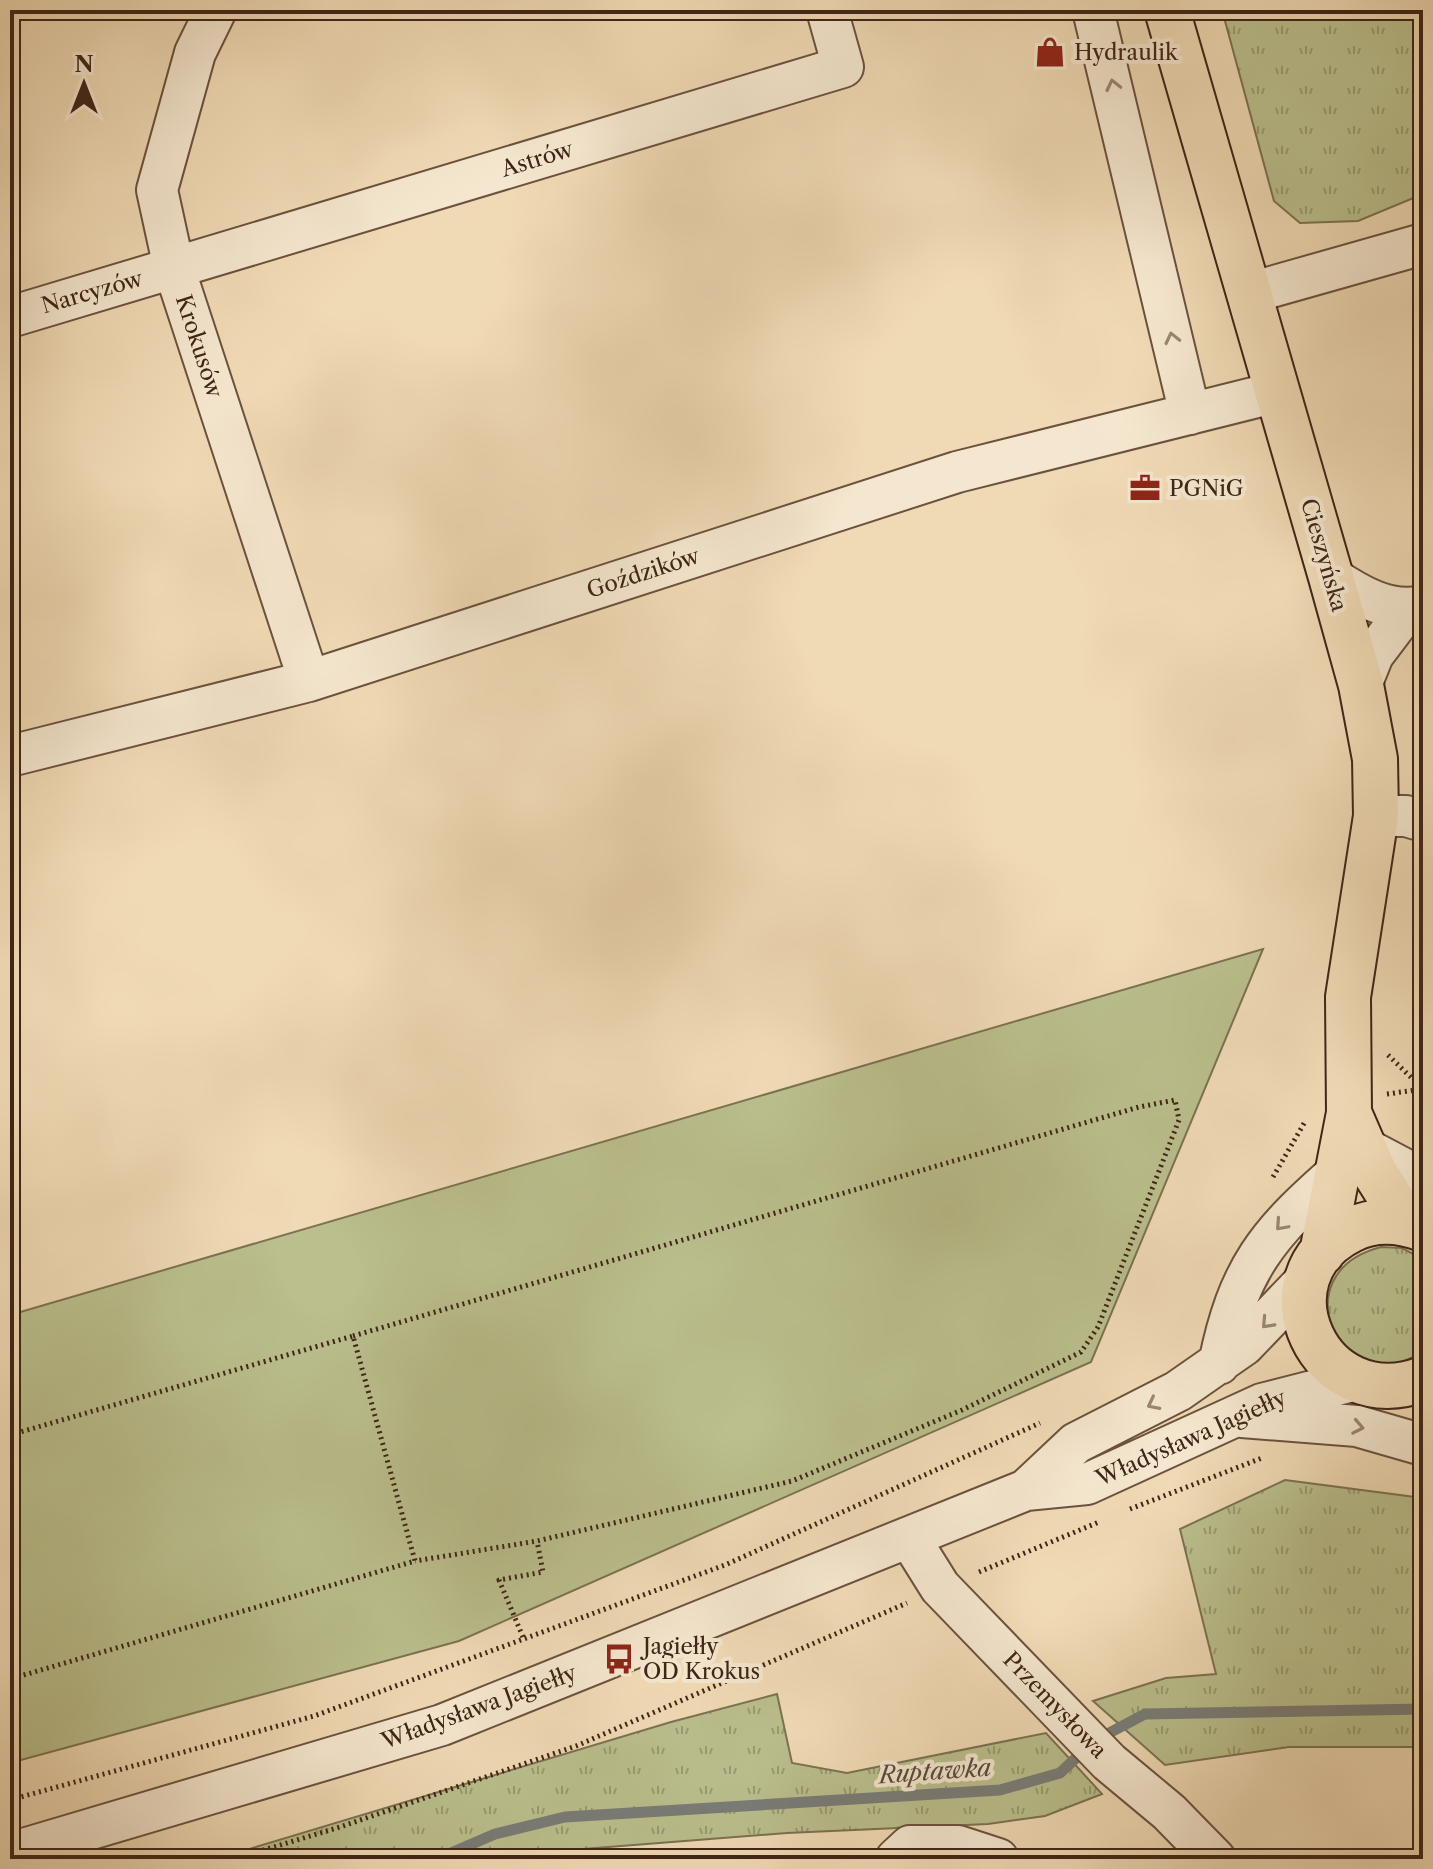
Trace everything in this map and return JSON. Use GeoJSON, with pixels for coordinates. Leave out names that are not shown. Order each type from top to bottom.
{"type":"FeatureCollection","features":[{"type":"Feature","properties":{"kind":"main road","name":"Cieszyńska"},"geometry":{"type":"LineString","coordinates":[[1167,10],[1361,685],[1375,759],[1376,816],[1348,997],[1359,1132],[1380,1182],[1415,1226]]}},
{"type":"Feature","properties":{"kind":"main road","name":"Cieszyńska"},"geometry":{"type":"LineString","coordinates":[[1359,1132],[1315,1265],[1305,1307],[1311,1338],[1329,1363],[1399,1387]]}},
{"type":"Feature","properties":{"kind":"main road"},"geometry":{"type":"LineString","coordinates":[[1315,1265],[1333,1241],[1360,1225],[1376,1222],[1415,1226]]}},
{"type":"Feature","properties":{"kind":"street","name":"Krokusów"},"geometry":{"type":"LineString","coordinates":[[216,10],[195,53],[157,190],[174,268],[309,681]]}},
{"type":"Feature","properties":{"kind":"street","name":"Astrów"},"geometry":{"type":"LineString","coordinates":[[174,268],[843,67],[827,10]]}},
{"type":"Feature","properties":{"kind":"street"},"geometry":{"type":"LineString","coordinates":[[1093,10],[1190,414]]}},
{"type":"Feature","properties":{"kind":"street"},"geometry":{"type":"LineString","coordinates":[[1250,293],[1423,244]]}},
{"type":"Feature","properties":{"kind":"street","name":"Narcyzów"},"geometry":{"type":"LineString","coordinates":[[10,317],[174,268]]}},
{"type":"Feature","properties":{"kind":"street","name":"Goździków"},"geometry":{"type":"LineString","coordinates":[[10,756],[309,681],[957,472],[1277,392]]}},
{"type":"Feature","properties":{"kind":"street"},"geometry":{"type":"LineString","coordinates":[[1331,577],[1356,594],[1415,608],[1373,655],[1361,685]]}},
{"type":"Feature","properties":{"kind":"street"},"geometry":{"type":"LineString","coordinates":[[1376,816],[1406,816],[1423,821]]}},
{"type":"Feature","properties":{"kind":"street"},"geometry":{"type":"LineString","coordinates":[[1219,1364],[1238,1292],[1264,1245],[1359,1132],[1423,1179]]}},
{"type":"Feature","properties":{"kind":"street","name":"Władysława Jagiełły"},"geometry":{"type":"LineString","coordinates":[[1026,1490],[1076,1443],[1178,1391],[1219,1364],[1266,1325],[1315,1265]]}},
{"type":"Feature","properties":{"kind":"street","name":"Władysława Jagiełły"},"geometry":{"type":"LineString","coordinates":[[10,1853],[442,1725],[1026,1490],[1087,1484],[1287,1395],[1399,1387]]}},
{"type":"Feature","properties":{"kind":"street"},"geometry":{"type":"LineString","coordinates":[[1234,1417],[1357,1426],[1423,1445]]}},
{"type":"Feature","properties":{"kind":"street","name":"Przemysłowa"},"geometry":{"type":"LineString","coordinates":[[910,1539],[940,1587],[1109,1762],[1169,1812],[1215,1859]]}},
{"type":"Feature","properties":{"kind":"street"},"geometry":{"type":"LineString","coordinates":[[896,1859],[910,1846],[958,1846],[998,1859]]}},
{"type":"Feature","properties":{"kind":"path"},"geometry":{"type":"LineString","coordinates":[[1359,1132],[1422,1089],[1378,1047]]}},
{"type":"Feature","properties":{"kind":"path"},"geometry":{"type":"LineString","coordinates":[[10,1435],[1123,1112],[1175,1100],[1179,1120],[1098,1327],[1081,1352],[962,1410],[792,1481],[537,1541],[415,1561],[10,1679]]}},
{"type":"Feature","properties":{"kind":"path"},"geometry":{"type":"LineString","coordinates":[[353,1336],[415,1561]]}},
{"type":"Feature","properties":{"kind":"path"},"geometry":{"type":"LineString","coordinates":[[10,1800],[314,1716],[725,1565],[1041,1422]]}},
{"type":"Feature","properties":{"kind":"path"},"geometry":{"type":"LineString","coordinates":[[1118,1514],[1187,1486]]}},
{"type":"Feature","properties":{"kind":"path"},"geometry":{"type":"LineString","coordinates":[[234,1859],[340,1827],[576,1746],[940,1587],[1104,1520]]}},
{"type":"Feature","properties":{"kind":"path"},"geometry":{"type":"LineString","coordinates":[[523,1637],[499,1580],[543,1572],[537,1541]]}},
{"type":"Feature","properties":{"kind":"green space"},"geometry":{"type":"Polygon","coordinates":[[[1222,10],[1289,10],[1290,16],[1423,10],[1423,194],[1358,221],[1300,223],[1274,201],[1222,10]]]}},
{"type":"Feature","properties":{"kind":"green space"},"geometry":{"type":"Polygon","coordinates":[[[1263,949],[1091,1362],[459,1641],[10,1763],[10,1315],[1263,949]]]}},
{"type":"Feature","properties":{"kind":"green space"},"geometry":{"type":"Polygon","coordinates":[[[1381,1247],[1402,1248],[1423,1259],[1423,1351],[1395,1363],[1369,1362],[1348,1349],[1334,1330],[1328,1306],[1333,1282],[1350,1261],[1381,1247]]]}},
{"type":"Feature","properties":{"kind":"green space"},"geometry":{"type":"Polygon","coordinates":[[[1285,1480],[1415,1497],[1423,1502],[1423,1747],[1289,1747],[1165,1765],[1093,1701],[1166,1678],[1216,1674],[1180,1529],[1285,1480]]]}},
{"type":"Feature","properties":{"kind":"green space"},"geometry":{"type":"Polygon","coordinates":[[[777,1694],[792,1763],[847,1773],[1046,1733],[1102,1794],[1045,1816],[988,1824],[787,1833],[545,1852],[520,1859],[216,1859],[671,1722],[777,1694]]]}},
{"type":"Feature","properties":{"kind":"waterway","name":"Ruptawka"},"geometry":{"type":"LineString","coordinates":[[437,1859],[495,1834],[565,1817],[1000,1790],[1060,1773],[1094,1741],[1145,1714],[1423,1709]]}},
{"type":"Feature","properties":{"kind":"place","name":"Hydraulik"},"geometry":{"type":"Point","coordinates":[1050,52]}},
{"type":"Feature","properties":{"kind":"place","name":"PGNiG"},"geometry":{"type":"Point","coordinates":[1145,488]}},
{"type":"Feature","properties":{"kind":"place","name":"Jagiełły OD Krokus"},"geometry":{"type":"Point","coordinates":[619,1659]}}]}
